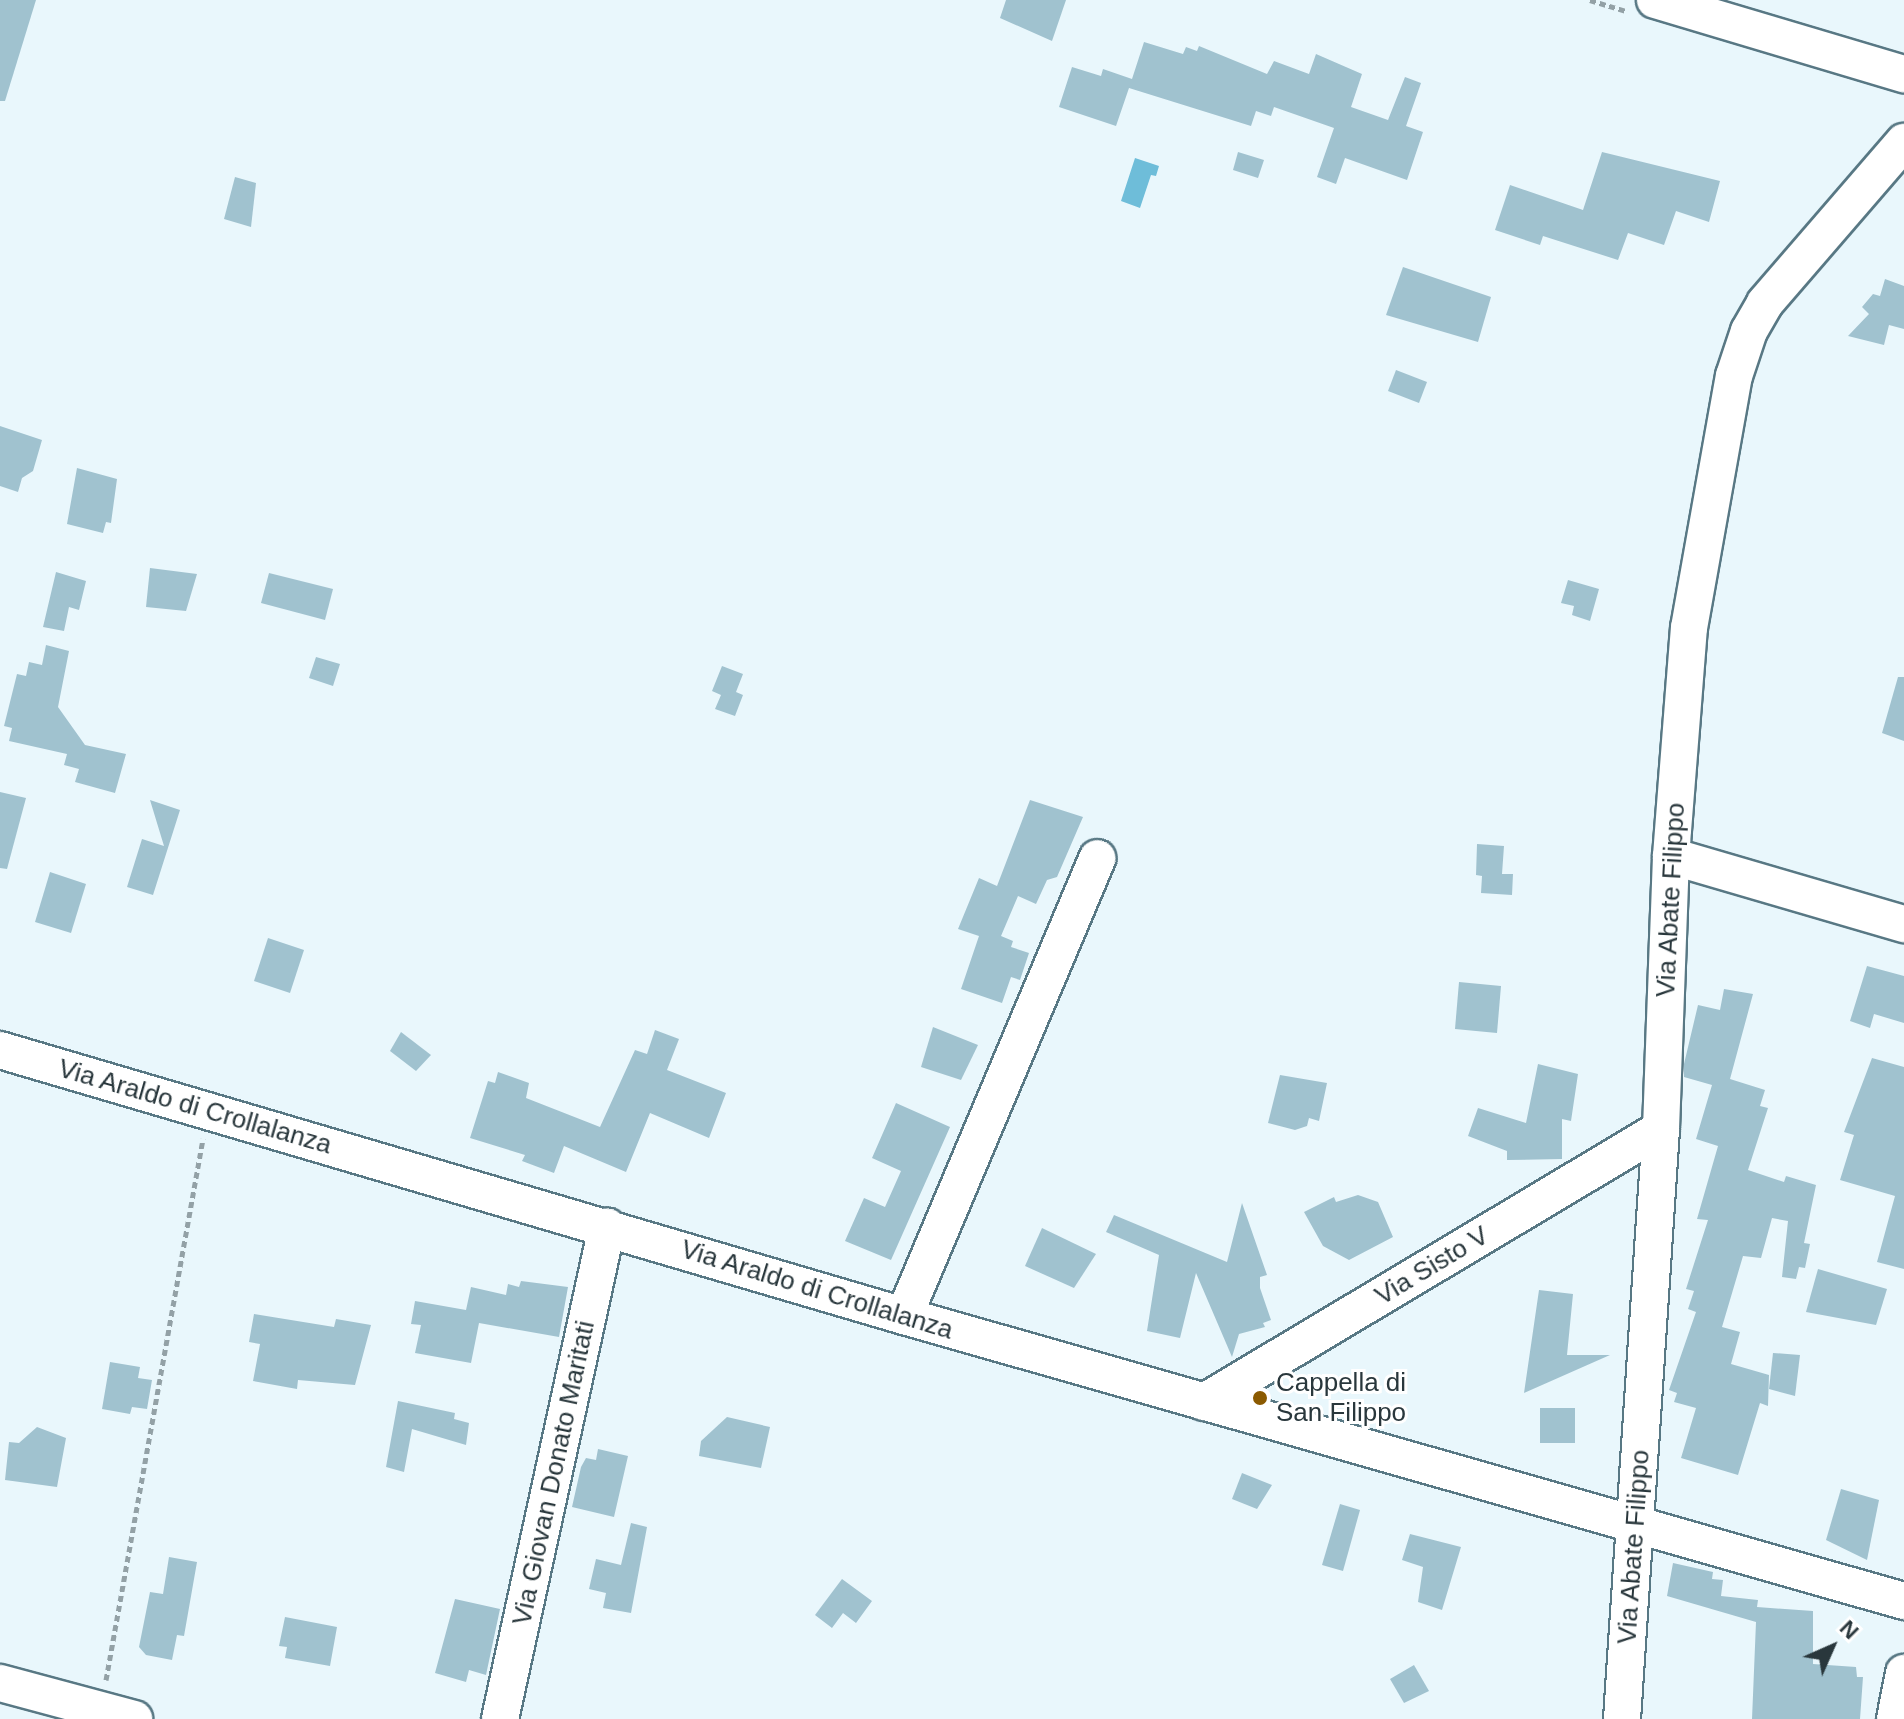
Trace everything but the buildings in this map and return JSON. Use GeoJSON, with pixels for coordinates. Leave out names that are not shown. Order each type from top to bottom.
{"type":"FeatureCollection","features":[{"type":"Feature","properties":{"kind":"street"},"geometry":{"type":"LineString","coordinates":[[1655,0],[1904,74]]}},
{"type":"Feature","properties":{"kind":"street","name":"Via Abate Filippo"},"geometry":{"type":"LineString","coordinates":[[1622,1719],[1661,1129],[1671,856],[1689,628],[1734,376],[1765,303],[1904,142]]}},
{"type":"Feature","properties":{"kind":"street"},"geometry":{"type":"LineString","coordinates":[[1671,856],[1904,924]]}},
{"type":"Feature","properties":{"kind":"street"},"geometry":{"type":"LineString","coordinates":[[904,1316],[1097,858]]}},
{"type":"Feature","properties":{"kind":"street","name":"Via Araldo di Crollalanza"},"geometry":{"type":"LineString","coordinates":[[0,1050],[904,1316],[1904,1601]]}},
{"type":"Feature","properties":{"kind":"street","name":"Via Sisto V"},"geometry":{"type":"LineString","coordinates":[[1204,1402],[1661,1129]]}},
{"type":"Feature","properties":{"kind":"street","name":"Via Giovan Donato Maritati"},"geometry":{"type":"LineString","coordinates":[[500,1719],[607,1227]]}},
{"type":"Feature","properties":{"kind":"street"},"geometry":{"type":"LineString","coordinates":[[1895,1719],[1904,1673]]}},
{"type":"Feature","properties":{"kind":"street"},"geometry":{"type":"LineString","coordinates":[[0,1683],[117,1714]]}},
{"type":"Feature","properties":{"kind":"path"},"geometry":{"type":"LineString","coordinates":[[117,1714],[208,1110]]}},
{"type":"Feature","properties":{"kind":"water"},"geometry":{"type":"Polygon","coordinates":[[[1135,158],[1159,166],[1156,176],[1151,175],[1140,208],[1121,201],[1135,158]]]}},
{"type":"Feature","properties":{"kind":"place","name":"Cappella di San Filippo"},"geometry":{"type":"Point","coordinates":[1260,1398]}}]}
